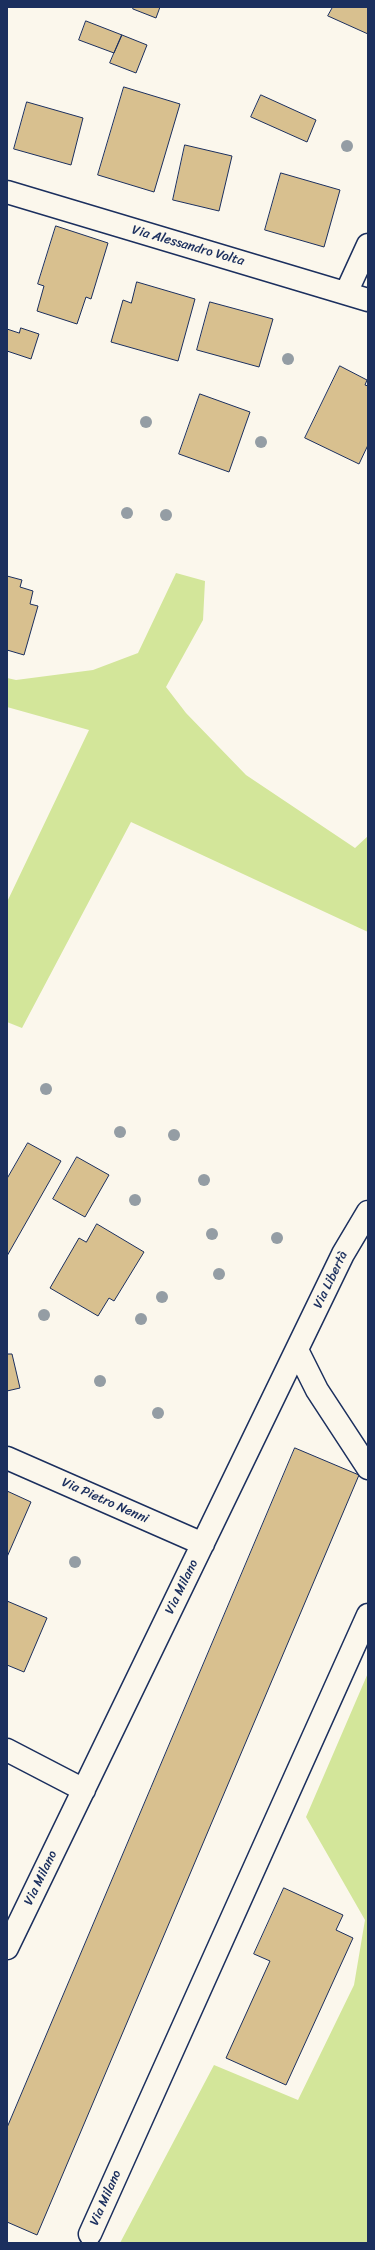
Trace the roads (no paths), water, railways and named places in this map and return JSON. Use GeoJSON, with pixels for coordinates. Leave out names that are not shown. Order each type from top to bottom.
{"type":"FeatureCollection","features":[{"type":"Feature","properties":{"kind":"street","name":"Via Alessandro Volta"},"geometry":{"type":"LineString","coordinates":[[7,192],[346,292],[368,300]]}},
{"type":"Feature","properties":{"kind":"street"},"geometry":{"type":"LineString","coordinates":[[346,292],[368,245]]}},
{"type":"Feature","properties":{"kind":"street","name":"Via Libertà"},"geometry":{"type":"LineString","coordinates":[[297,1350],[343,1254],[368,1212]]}},
{"type":"Feature","properties":{"kind":"street"},"geometry":{"type":"LineString","coordinates":[[297,1350],[317,1390],[368,1468]]}},
{"type":"Feature","properties":{"kind":"street","name":"Via Milano"},"geometry":{"type":"LineString","coordinates":[[7,1948],[297,1350]]}},
{"type":"Feature","properties":{"kind":"street","name":"Via Pietro Nenni"},"geometry":{"type":"LineString","coordinates":[[7,1458],[203,1544]]}},
{"type":"Feature","properties":{"kind":"street","name":"Via Milano"},"geometry":{"type":"LineString","coordinates":[[90,2234],[368,1615]]}},
{"type":"Feature","properties":{"kind":"street"},"geometry":{"type":"LineString","coordinates":[[7,1750],[84,1790]]}}]}
